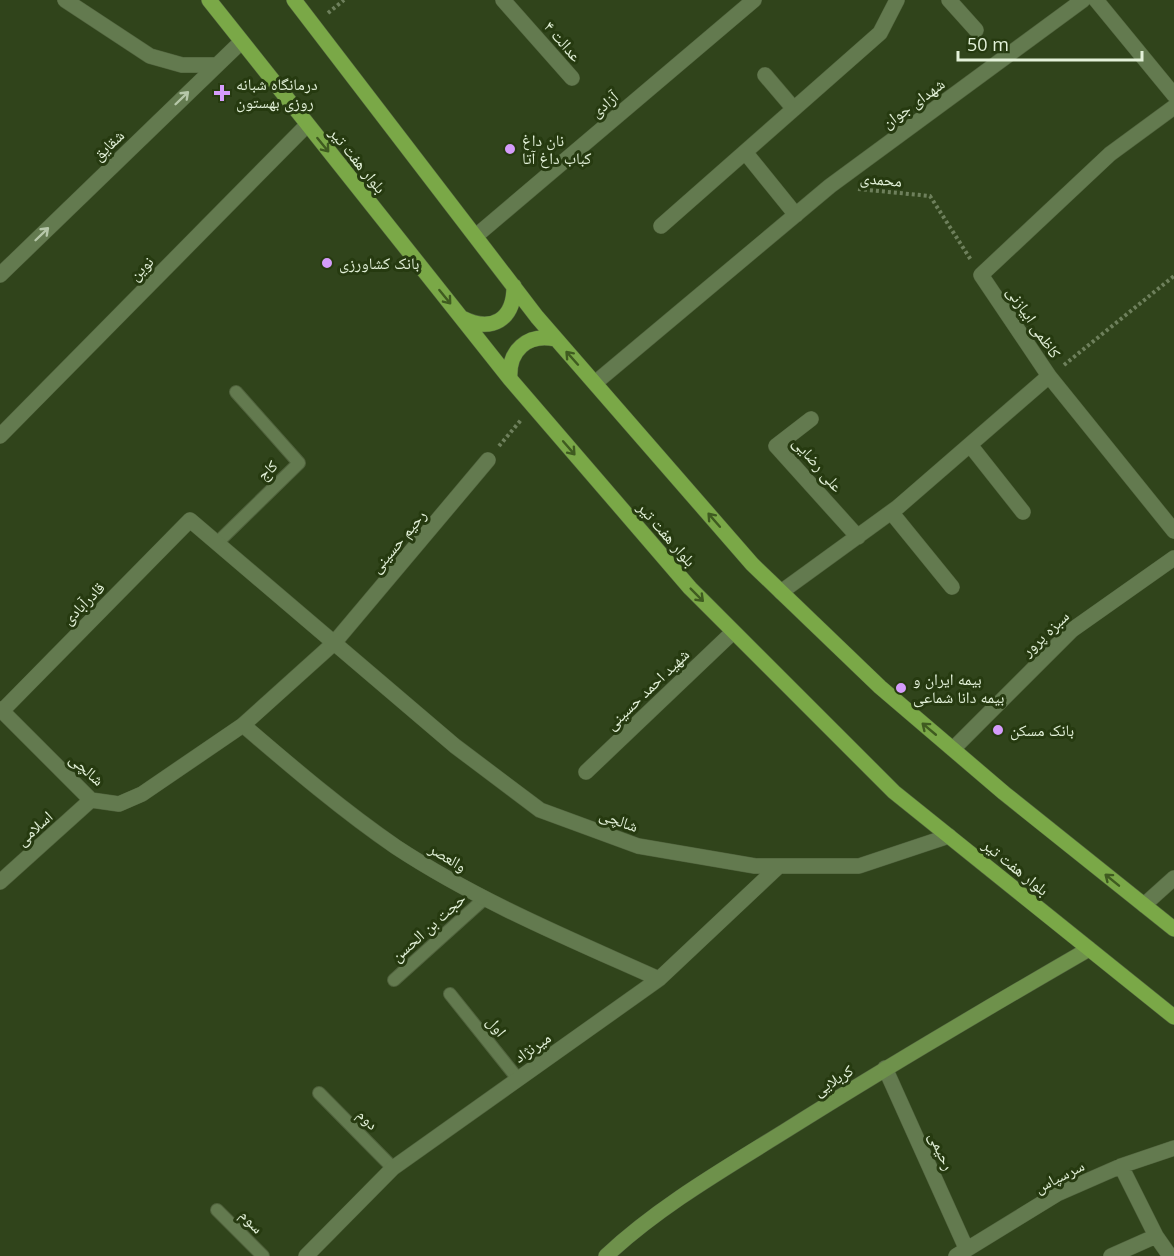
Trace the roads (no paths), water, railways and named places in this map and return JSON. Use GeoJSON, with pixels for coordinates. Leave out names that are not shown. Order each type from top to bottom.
{"type":"FeatureCollection","features":[{"type":"Feature","properties":{"kind":"main road","name":"بلوار هفت تیر"},"geometry":{"type":"LineString","coordinates":[[209,0],[510,379],[690,588],[894,792],[1174,1017]]}},
{"type":"Feature","properties":{"kind":"main road"},"geometry":{"type":"LineString","coordinates":[[294,0],[555,339],[752,564],[880,687],[1174,929]]}},
{"type":"Feature","properties":{"kind":"main road"},"geometry":{"type":"LineString","coordinates":[[462,318],[476,325],[492,324],[506,316],[514,302],[514,286]]}},
{"type":"Feature","properties":{"kind":"main road"},"geometry":{"type":"LineString","coordinates":[[510,379],[510,369],[517,349],[534,338],[555,339]]}},
{"type":"Feature","properties":{"kind":"street"},"geometry":{"type":"LineString","coordinates":[[65,0],[150,56],[182,65],[216,65]]}},
{"type":"Feature","properties":{"kind":"street","name":"عدالت ۴"},"geometry":{"type":"LineString","coordinates":[[503,0],[572,78]]}},
{"type":"Feature","properties":{"kind":"street","name":"آزادی"},"geometry":{"type":"LineString","coordinates":[[477,235],[754,0]]}},
{"type":"Feature","properties":{"kind":"street"},"geometry":{"type":"LineString","coordinates":[[661,226],[880,33],[897,0]]}},
{"type":"Feature","properties":{"kind":"street"},"geometry":{"type":"LineString","coordinates":[[949,0],[976,30]]}},
{"type":"Feature","properties":{"kind":"street","name":"شهدای جوان"},"geometry":{"type":"LineString","coordinates":[[595,383],[830,186],[1083,0]]}},
{"type":"Feature","properties":{"kind":"street"},"geometry":{"type":"LineString","coordinates":[[1096,0],[1174,95]]}},
{"type":"Feature","properties":{"kind":"street","name":"شقایق"},"geometry":{"type":"LineString","coordinates":[[0,275],[241,42]]}},
{"type":"Feature","properties":{"kind":"street"},"geometry":{"type":"LineString","coordinates":[[765,75],[794,109]]}},
{"type":"Feature","properties":{"kind":"street","name":"کاظمی ابیازنی"},"geometry":{"type":"LineString","coordinates":[[781,592],[891,512],[1049,376],[981,275],[1110,154],[1174,107]]}},
{"type":"Feature","properties":{"kind":"street","name":"نوین"},"geometry":{"type":"LineString","coordinates":[[0,436],[307,125]]}},
{"type":"Feature","properties":{"kind":"street"},"geometry":{"type":"LineString","coordinates":[[745,152],[796,215]]}},
{"type":"Feature","properties":{"kind":"street"},"geometry":{"type":"LineString","coordinates":[[1049,376],[1174,531]]}},
{"type":"Feature","properties":{"kind":"street","name":"علی رضایی"},"geometry":{"type":"LineString","coordinates":[[810,419],[776,446],[858,537]]}},
{"type":"Feature","properties":{"kind":"street"},"geometry":{"type":"LineString","coordinates":[[970,445],[1023,512]]}},
{"type":"Feature","properties":{"kind":"street","name":"رحیم حسینی"},"geometry":{"type":"LineString","coordinates":[[334,643],[431,531],[488,460]]}},
{"type":"Feature","properties":{"kind":"street"},"geometry":{"type":"LineString","coordinates":[[891,512],[952,587]]}},
{"type":"Feature","properties":{"kind":"street","name":"شالچی"},"geometry":{"type":"LineString","coordinates":[[190,520],[455,746],[540,810],[638,846],[755,866],[859,866],[949,836]]}},
{"type":"Feature","properties":{"kind":"street","name":"قادرآبادی"},"geometry":{"type":"LineString","coordinates":[[1,710],[190,520]]}},
{"type":"Feature","properties":{"kind":"street","name":"سبزه پرور"},"geometry":{"type":"LineString","coordinates":[[953,749],[1071,630],[1174,558]]}},
{"type":"Feature","properties":{"kind":"street","name":"شهید احمد حسینی"},"geometry":{"type":"LineString","coordinates":[[586,772],[733,632]]}},
{"type":"Feature","properties":{"kind":"street","name":"شالچی"},"geometry":{"type":"LineString","coordinates":[[1,710],[91,800],[119,804],[142,794],[243,725],[334,643]]}},
{"type":"Feature","properties":{"kind":"street","name":"والعصر"},"geometry":{"type":"LineString","coordinates":[[243,725],[322,793],[396,847],[484,899],[659,979]]}},
{"type":"Feature","properties":{"kind":"street","name":"اسلامی"},"geometry":{"type":"LineString","coordinates":[[0,882],[91,800]]}},
{"type":"Feature","properties":{"kind":"street","name":"میرنژاد"},"geometry":{"type":"LineString","coordinates":[[306,1256],[393,1168],[659,979],[779,866]]}},
{"type":"Feature","properties":{"kind":"street"},"geometry":{"type":"LineString","coordinates":[[1144,905],[1174,878]]}},
{"type":"Feature","properties":{"kind":"street","name":"کربلایی"},"geometry":{"type":"LineString","coordinates":[[606,1256],[628,1235],[744,1156],[885,1068],[1089,949]]}},
{"type":"Feature","properties":{"kind":"street","name":"رحیمی"},"geometry":{"type":"LineString","coordinates":[[885,1068],[961,1252]]}},
{"type":"Feature","properties":{"kind":"street","name":"سرسپاس"},"geometry":{"type":"LineString","coordinates":[[961,1252],[1058,1194],[1121,1166],[1174,1149]]}},
{"type":"Feature","properties":{"kind":"street"},"geometry":{"type":"LineString","coordinates":[[1121,1166],[1156,1236],[1170,1256]]}},
{"type":"Feature","properties":{"kind":"street"},"geometry":{"type":"LineString","coordinates":[[1111,1256],[1156,1236]]}},
{"type":"Feature","properties":{"kind":"lane","name":"کاج"},"geometry":{"type":"LineString","coordinates":[[217,543],[299,463],[236,392]]}},
{"type":"Feature","properties":{"kind":"lane","name":"حجت بن الحسن"},"geometry":{"type":"LineString","coordinates":[[394,980],[484,899]]}},
{"type":"Feature","properties":{"kind":"lane","name":"اول"},"geometry":{"type":"LineString","coordinates":[[450,994],[518,1079]]}},
{"type":"Feature","properties":{"kind":"lane","name":"دوم"},"geometry":{"type":"LineString","coordinates":[[319,1093],[393,1168]]}},
{"type":"Feature","properties":{"kind":"lane","name":"سوم"},"geometry":{"type":"LineString","coordinates":[[217,1210],[263,1256]]}},
{"type":"Feature","properties":{"kind":"place","name":"درمانگاه شبانه روزی بهستون"},"geometry":{"type":"Point","coordinates":[222,93]}},
{"type":"Feature","properties":{"kind":"place","name":"نان داغ کباب داغ آتا"},"geometry":{"type":"Point","coordinates":[510,149]}},
{"type":"Feature","properties":{"kind":"place","name":"بانک کشاورزی"},"geometry":{"type":"Point","coordinates":[327,263]}},
{"type":"Feature","properties":{"kind":"place","name":"بیمه ایران و بیمه دانا شماعی"},"geometry":{"type":"Point","coordinates":[901,688]}},
{"type":"Feature","properties":{"kind":"place","name":"بانک مسکن"},"geometry":{"type":"Point","coordinates":[998,730]}}]}
